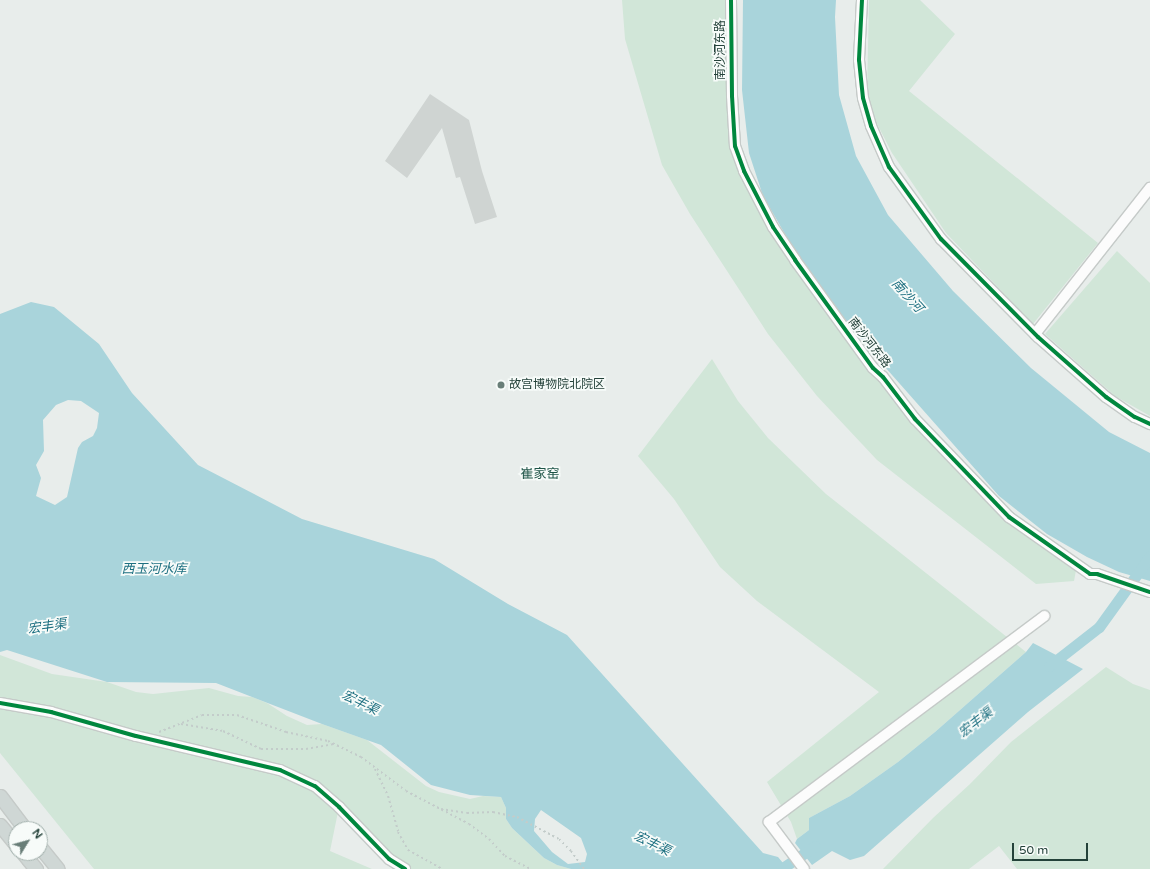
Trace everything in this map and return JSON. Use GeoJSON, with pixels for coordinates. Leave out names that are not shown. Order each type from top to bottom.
{"type":"FeatureCollection","features":[{"type":"Feature","properties":{"kind":"main road"},"geometry":{"type":"LineString","coordinates":[[2,802],[18,821]]}},
{"type":"Feature","properties":{"kind":"main road"},"geometry":{"type":"LineString","coordinates":[[0,825],[8,835]]}},
{"type":"Feature","properties":{"kind":"main road"},"geometry":{"type":"LineString","coordinates":[[48,857],[58,869]]}},
{"type":"Feature","properties":{"kind":"main road"},"geometry":{"type":"LineString","coordinates":[[30,861],[36,869]]}},
{"type":"Feature","properties":{"kind":"street","name":"南沙河东路"},"geometry":{"type":"LineString","coordinates":[[731,0],[732,96],[735,146],[744,171],[773,227],[795,260],[873,368],[883,377],[915,419],[1009,517],[1090,574],[1108,578],[1150,592]]}},
{"type":"Feature","properties":{"kind":"street"},"geometry":{"type":"LineString","coordinates":[[862,0],[859,60],[863,98],[871,126],[889,167],[941,239],[1035,334],[1106,397],[1135,417],[1150,424]]}},
{"type":"Feature","properties":{"kind":"street"},"geometry":{"type":"LineString","coordinates":[[1035,334],[1150,188]]}},
{"type":"Feature","properties":{"kind":"street"},"geometry":{"type":"LineString","coordinates":[[804,869],[769,822],[1044,616]]}},
{"type":"Feature","properties":{"kind":"street"},"geometry":{"type":"LineString","coordinates":[[0,703],[51,712],[143,738],[280,770],[315,786],[339,806],[389,859],[405,869]]}},
{"type":"Feature","properties":{"kind":"path"},"geometry":{"type":"LineString","coordinates":[[143,738],[202,715],[237,716],[286,732],[328,741],[361,757],[406,791],[469,824],[489,839],[505,856],[530,869]]}},
{"type":"Feature","properties":{"kind":"path"},"geometry":{"type":"LineString","coordinates":[[180,724],[223,732],[261,749],[306,749],[334,744]]}},
{"type":"Feature","properties":{"kind":"path"},"geometry":{"type":"LineString","coordinates":[[375,768],[388,796],[398,832],[408,850],[442,869]]}},
{"type":"Feature","properties":{"kind":"path"},"geometry":{"type":"LineString","coordinates":[[438,808],[467,812],[493,812],[517,817],[559,839],[571,851],[584,869]]}},
{"type":"Feature","properties":{"kind":"green space"},"geometry":{"type":"Polygon","coordinates":[[[622,0],[731,0],[735,146],[773,227],[873,368],[1009,517],[1077,565],[1074,581],[1036,584],[877,460],[817,396],[768,334],[690,214],[662,165],[625,39],[622,0]]]}},
{"type":"Feature","properties":{"kind":"green space"},"geometry":{"type":"Polygon","coordinates":[[[869,0],[920,0],[955,34],[909,91],[1098,243],[1033,324],[946,233],[892,153],[873,116],[867,93],[869,0]]]}},
{"type":"Feature","properties":{"kind":"green space"},"geometry":{"type":"Polygon","coordinates":[[[1117,251],[1150,283],[1150,416],[1115,396],[1045,334],[1117,251]]]}},
{"type":"Feature","properties":{"kind":"green space"},"geometry":{"type":"Polygon","coordinates":[[[712,359],[738,401],[768,438],[826,494],[1026,652],[935,732],[898,762],[850,796],[809,818],[809,830],[797,839],[791,822],[767,782],[879,692],[757,601],[720,567],[674,499],[638,456],[712,359]]]}},
{"type":"Feature","properties":{"kind":"green space"},"geometry":{"type":"Polygon","coordinates":[[[0,655],[52,674],[107,682],[136,692],[153,694],[209,688],[238,696],[252,697],[267,703],[287,716],[307,725],[322,724],[367,740],[426,786],[439,792],[470,799],[483,796],[501,797],[506,808],[506,819],[512,828],[544,858],[557,865],[571,869],[405,869],[339,807],[330,851],[372,869],[94,869],[0,753],[0,655]]]}},
{"type":"Feature","properties":{"kind":"green space"},"geometry":{"type":"Polygon","coordinates":[[[1106,667],[1133,684],[1150,690],[1150,869],[1017,869],[999,846],[969,869],[883,869],[1011,742],[1106,667]]]}},
{"type":"Feature","properties":{"kind":"water","name":"南沙河"},"geometry":{"type":"Polygon","coordinates":[[[743,0],[836,0],[835,17],[839,95],[856,156],[888,215],[953,291],[1031,368],[1109,432],[1150,453],[1150,581],[1119,572],[1087,557],[1047,534],[999,496],[877,358],[808,274],[763,196],[749,153],[742,90],[743,0]]]}},
{"type":"Feature","properties":{"kind":"water","name":"西玉河水库"},"geometry":{"type":"Polygon","coordinates":[[[31,302],[54,307],[99,344],[132,393],[198,465],[302,519],[434,559],[508,604],[567,635],[763,853],[778,857],[788,869],[571,869],[557,865],[544,858],[512,828],[506,819],[506,808],[501,797],[470,795],[431,785],[381,745],[216,683],[107,682],[7,650],[0,652],[0,314],[31,302]],[[68,400],[56,405],[43,420],[44,451],[36,465],[41,478],[36,496],[55,505],[67,497],[78,448],[82,442],[93,436],[97,428],[99,413],[81,401],[68,400]],[[541,810],[535,819],[534,831],[552,852],[568,864],[585,862],[587,854],[581,838],[541,810]]]}},
{"type":"Feature","properties":{"kind":"water"},"geometry":{"type":"Polygon","coordinates":[[[1033,643],[1083,669],[1028,712],[864,856],[850,860],[832,851],[812,865],[795,843],[797,839],[809,830],[809,818],[850,796],[898,762],[935,732],[1026,652],[1033,643]]]}},
{"type":"Feature","properties":{"kind":"building"},"geometry":{"type":"Polygon","coordinates":[[[430,94],[469,120],[482,171],[497,217],[475,224],[460,177],[456,178],[442,128],[407,178],[385,161],[430,94]]]}},
{"type":"Feature","properties":{"kind":"waterway","name":"宏丰渠"},"geometry":{"type":"LineString","coordinates":[[1049,666],[1099,627],[1150,556]]}},
{"type":"Feature","properties":{"kind":"waterway","name":"宏丰渠"},"geometry":{"type":"LineString","coordinates":[[781,869],[815,846]]}},
{"type":"Feature","properties":{"kind":"cycle path"},"geometry":{"type":"LineString","coordinates":[[731,0],[732,96],[735,146],[744,171],[773,227],[795,260],[873,368],[883,377],[915,419],[1009,517],[1090,574],[1097,574],[1150,592]]}},
{"type":"Feature","properties":{"kind":"cycle path"},"geometry":{"type":"LineString","coordinates":[[862,0],[859,60],[863,98],[871,126],[889,167],[941,239],[1038,337],[1106,397],[1135,417],[1150,424]]}},
{"type":"Feature","properties":{"kind":"cycle path"},"geometry":{"type":"LineString","coordinates":[[0,703],[51,712],[136,736],[280,770],[315,786],[339,807],[389,859],[405,869]]}},
{"type":"Feature","properties":{"kind":"place","name":"故宫博物院北院区"},"geometry":{"type":"Point","coordinates":[501,385]}},
{"type":"Feature","properties":{"kind":"district","name":"崔家窑"},"geometry":{"type":"Point","coordinates":[540,474]}}]}
